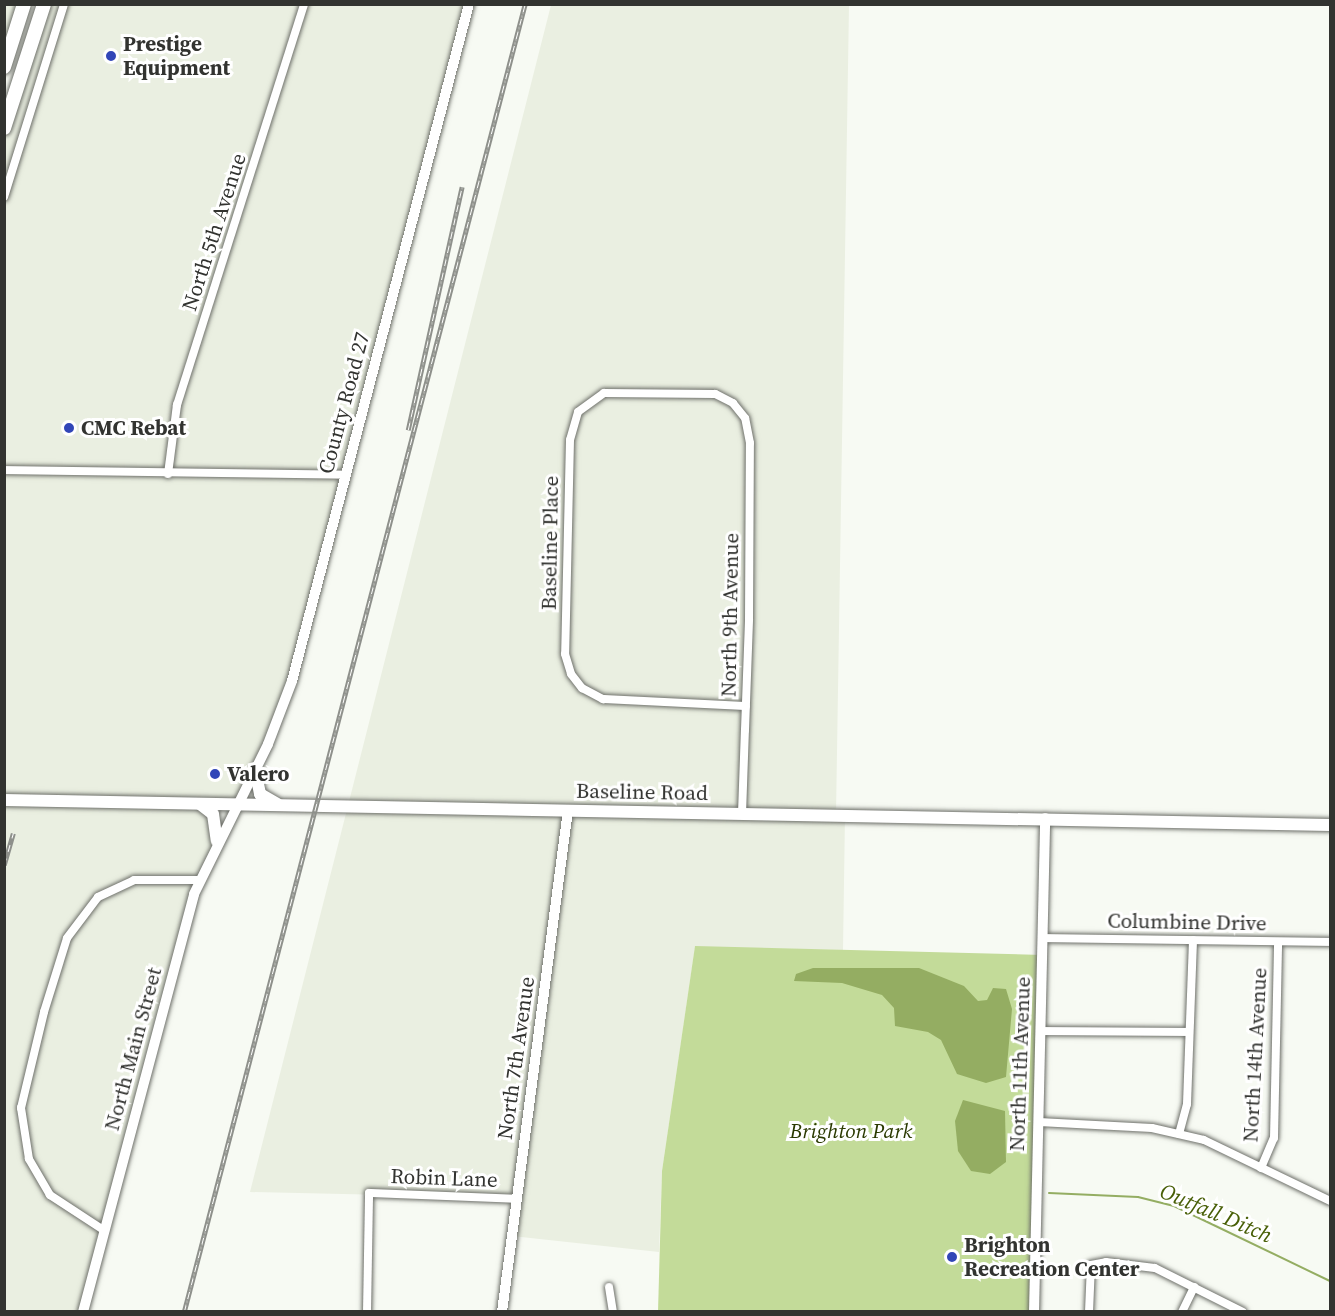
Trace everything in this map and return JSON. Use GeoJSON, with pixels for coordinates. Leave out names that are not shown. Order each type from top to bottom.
{"type":"FeatureCollection","features":[{"type":"Feature","properties":{"kind":"highway"},"geometry":{"type":"LineString","coordinates":[[4,67],[24,4]]}},
{"type":"Feature","properties":{"kind":"highway"},"geometry":{"type":"LineString","coordinates":[[4,128],[44,4]]}},
{"type":"Feature","properties":{"kind":"main road"},"geometry":{"type":"LineString","coordinates":[[255,770],[260,794],[278,805]]}},
{"type":"Feature","properties":{"kind":"main road","name":"Baseline Road"},"geometry":{"type":"LineString","coordinates":[[4,800],[1330,825]]}},
{"type":"Feature","properties":{"kind":"main road"},"geometry":{"type":"LineString","coordinates":[[199,804],[213,814],[217,841]]}},
{"type":"Feature","properties":{"kind":"street"},"geometry":{"type":"LineString","coordinates":[[4,197],[64,4]]}},
{"type":"Feature","properties":{"kind":"street","name":"North 5th Avenue"},"geometry":{"type":"LineString","coordinates":[[168,474],[180,396],[304,4]]}},
{"type":"Feature","properties":{"kind":"street","name":"County Road 27"},"geometry":{"type":"LineString","coordinates":[[238,804],[255,770],[292,681],[469,4]]}},
{"type":"Feature","properties":{"kind":"street","name":"Baseline Place"},"geometry":{"type":"LineString","coordinates":[[745,418],[724,398],[698,392],[604,393],[578,412],[570,440],[565,654],[578,684],[603,699],[746,706]]}},
{"type":"Feature","properties":{"kind":"street","name":"North 9th Avenue"},"geometry":{"type":"LineString","coordinates":[[742,814],[750,443],[745,418]]}},
{"type":"Feature","properties":{"kind":"street"},"geometry":{"type":"LineString","coordinates":[[4,470],[168,474],[346,474]]}},
{"type":"Feature","properties":{"kind":"street","name":"North Main Street"},"geometry":{"type":"LineString","coordinates":[[83,1311],[200,879],[217,841],[238,804]]}},
{"type":"Feature","properties":{"kind":"street","name":"North 7th Avenue"},"geometry":{"type":"LineString","coordinates":[[502,1311],[568,810]]}},
{"type":"Feature","properties":{"kind":"street","name":"North 11th Avenue"},"geometry":{"type":"LineString","coordinates":[[1034,1311],[1045,818]]}},
{"type":"Feature","properties":{"kind":"street"},"geometry":{"type":"LineString","coordinates":[[105,1231],[50,1195],[26,1148],[23,1094],[44,1012],[66,938],[93,902],[134,880],[200,879]]}},
{"type":"Feature","properties":{"kind":"street","name":"Columbine Drive"},"geometry":{"type":"LineString","coordinates":[[1043,938],[1330,942]]}},
{"type":"Feature","properties":{"kind":"street"},"geometry":{"type":"LineString","coordinates":[[1179,1134],[1187,1104],[1193,940]]}},
{"type":"Feature","properties":{"kind":"street","name":"North 14th Avenue"},"geometry":{"type":"LineString","coordinates":[[1261,1168],[1274,1138],[1278,942]]}},
{"type":"Feature","properties":{"kind":"street"},"geometry":{"type":"LineString","coordinates":[[1040,1031],[1189,1032]]}},
{"type":"Feature","properties":{"kind":"street"},"geometry":{"type":"LineString","coordinates":[[1039,1122],[1179,1134],[1261,1168],[1330,1201]]}},
{"type":"Feature","properties":{"kind":"street","name":"Robin Lane"},"geometry":{"type":"LineString","coordinates":[[367,1311],[369,1193],[517,1199]]}},
{"type":"Feature","properties":{"kind":"street"},"geometry":{"type":"LineString","coordinates":[[1089,1311],[1094,1262],[1142,1264],[1244,1311]]}},
{"type":"Feature","properties":{"kind":"street"},"geometry":{"type":"LineString","coordinates":[[609,1287],[613,1311]]}},
{"type":"Feature","properties":{"kind":"street"},"geometry":{"type":"LineString","coordinates":[[1182,1311],[1194,1287]]}},
{"type":"Feature","properties":{"kind":"shaded area"},"geometry":{"type":"Polygon","coordinates":[[[5,5],[24,5],[5,67],[5,5]]]}},
{"type":"Feature","properties":{"kind":"shaded area"},"geometry":{"type":"Polygon","coordinates":[[[44,5],[469,5],[292,681],[238,804],[210,808],[217,841],[205,865],[83,1311],[4,1311],[4,128],[44,5]]]}},
{"type":"Feature","properties":{"kind":"shaded area"},"geometry":{"type":"Polygon","coordinates":[[[551,5],[849,5],[836,815],[845,815],[843,950],[695,947],[662,1171],[659,1252],[512,1236],[517,1198],[250,1192],[551,5]]]}},
{"type":"Feature","properties":{"kind":"shaded area"},"geometry":{"type":"Polygon","coordinates":[[[813,968],[919,968],[964,986],[978,1001],[987,1000],[993,988],[1006,989],[1012,1009],[1006,1077],[986,1083],[957,1074],[941,1040],[928,1032],[895,1026],[894,1008],[882,995],[842,983],[794,981],[796,974],[813,968]]]}},
{"type":"Feature","properties":{"kind":"shaded area"},"geometry":{"type":"Polygon","coordinates":[[[963,1100],[1005,1111],[1006,1162],[990,1174],[971,1171],[958,1151],[955,1121],[963,1100]]]}},
{"type":"Feature","properties":{"kind":"green space","name":"Brighton Park"},"geometry":{"type":"Polygon","coordinates":[[[695,946],[1043,955],[1034,1311],[658,1312],[662,1171],[695,946]]]}},
{"type":"Feature","properties":{"kind":"waterway","name":"Outfall Ditch"},"geometry":{"type":"LineString","coordinates":[[1049,1193],[1138,1197],[1174,1206],[1330,1281]]}},
{"type":"Feature","properties":{"kind":"railway"},"geometry":{"type":"LineString","coordinates":[[184,1312],[525,4]]}},
{"type":"Feature","properties":{"kind":"railway"},"geometry":{"type":"LineString","coordinates":[[408,430],[462,187]]}},
{"type":"Feature","properties":{"kind":"railway"},"geometry":{"type":"LineString","coordinates":[[4,865],[13,833]]}},
{"type":"Feature","properties":{"kind":"place","name":"Prestige Equipment"},"geometry":{"type":"Point","coordinates":[111,56]}},
{"type":"Feature","properties":{"kind":"place","name":"CMC Rebat"},"geometry":{"type":"Point","coordinates":[69,428]}},
{"type":"Feature","properties":{"kind":"place","name":"Valero"},"geometry":{"type":"Point","coordinates":[215,774]}},
{"type":"Feature","properties":{"kind":"place","name":"Brighton Recreation Center"},"geometry":{"type":"Point","coordinates":[952,1257]}}]}
